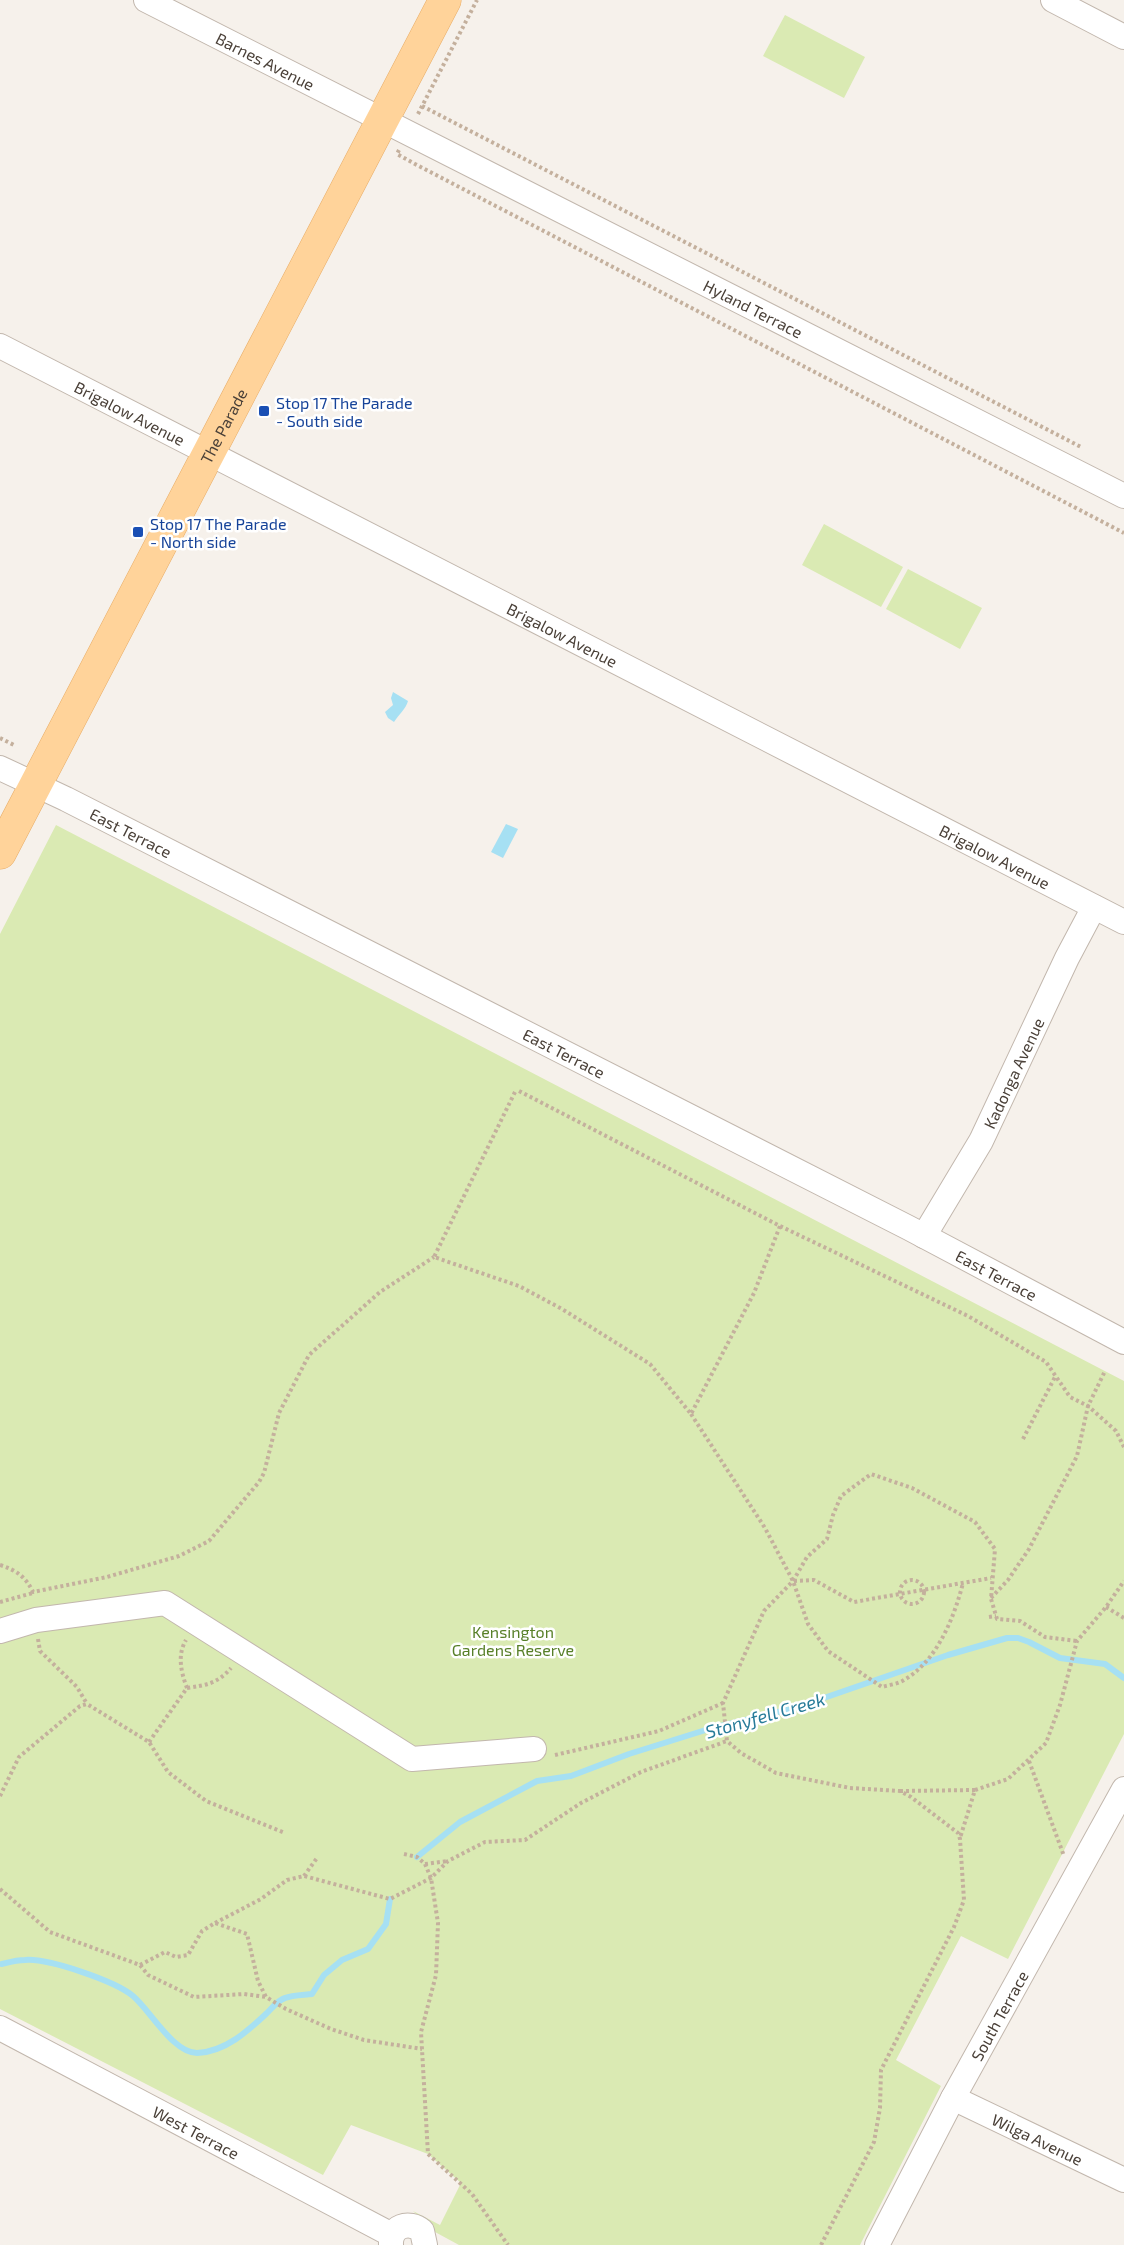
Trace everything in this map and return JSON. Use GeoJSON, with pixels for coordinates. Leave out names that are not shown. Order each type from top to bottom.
{"type":"FeatureCollection","features":[{"type":"Feature","properties":{"kind":"main road","name":"The Parade"},"geometry":{"type":"LineString","coordinates":[[0,853],[445,0]]}},
{"type":"Feature","properties":{"kind":"street","name":"Barnes Avenue"},"geometry":{"type":"LineString","coordinates":[[146,0],[383,121]]}},
{"type":"Feature","properties":{"kind":"street"},"geometry":{"type":"LineString","coordinates":[[1053,0],[1124,37]]}},
{"type":"Feature","properties":{"kind":"street","name":"Hyland Terrace"},"geometry":{"type":"LineString","coordinates":[[383,121],[1124,496]]}},
{"type":"Feature","properties":{"kind":"street","name":"Brigalow Avenue"},"geometry":{"type":"LineString","coordinates":[[0,346],[1124,922]]}},
{"type":"Feature","properties":{"kind":"street","name":"East Terrace"},"geometry":{"type":"LineString","coordinates":[[0,768],[924,1236],[1124,1342]]}},
{"type":"Feature","properties":{"kind":"street","name":"Kadonga Avenue"},"geometry":{"type":"LineString","coordinates":[[924,1236],[981,1141],[1067,958],[1094,907]]}},
{"type":"Feature","properties":{"kind":"street"},"geometry":{"type":"LineString","coordinates":[[0,1631],[36,1620],[165,1603],[412,1759],[544,1752]]}},
{"type":"Feature","properties":{"kind":"street","name":"South Terrace"},"geometry":{"type":"LineString","coordinates":[[877,2245],[953,2097],[1124,1789]]}},
{"type":"Feature","properties":{"kind":"street","name":"West Terrace"},"geometry":{"type":"LineString","coordinates":[[0,2028],[392,2240]]}},
{"type":"Feature","properties":{"kind":"street","name":"Wilga Avenue"},"geometry":{"type":"LineString","coordinates":[[953,2097],[1124,2180]]}},
{"type":"Feature","properties":{"kind":"street"},"geometry":{"type":"LineString","coordinates":[[392,2240],[400,2227],[412,2225],[422,2231],[425,2245]]}},
{"type":"Feature","properties":{"kind":"path"},"geometry":{"type":"LineString","coordinates":[[477,0],[422,106],[1082,448]]}},
{"type":"Feature","properties":{"kind":"path"},"geometry":{"type":"LineString","coordinates":[[397,154],[1124,533]]}},
{"type":"Feature","properties":{"kind":"path"},"geometry":{"type":"LineString","coordinates":[[0,738],[16,746]]}},
{"type":"Feature","properties":{"kind":"path"},"geometry":{"type":"LineString","coordinates":[[0,1602],[33,1592],[107,1577],[179,1556],[208,1541],[259,1482],[264,1473],[279,1413],[309,1355],[380,1292],[434,1257],[517,1092],[780,1226],[968,1316],[1046,1362],[1070,1397],[1088,1406],[1116,1431],[1124,1447]]}},
{"type":"Feature","properties":{"kind":"path"},"geometry":{"type":"LineString","coordinates":[[691,1414],[754,1293],[780,1226]]}},
{"type":"Feature","properties":{"kind":"path"},"geometry":{"type":"LineString","coordinates":[[434,1257],[519,1286],[562,1309],[650,1364],[691,1414],[765,1528],[793,1581],[808,1624],[828,1651],[882,1687],[903,1681],[914,1673],[933,1652],[948,1627],[963,1582]]}},
{"type":"Feature","properties":{"kind":"path"},"geometry":{"type":"LineString","coordinates":[[991,1599],[1008,1580],[1029,1549],[1077,1456],[1088,1406],[1105,1371]]}},
{"type":"Feature","properties":{"kind":"path"},"geometry":{"type":"LineString","coordinates":[[1023,1439],[1056,1375]]}},
{"type":"Feature","properties":{"kind":"path"},"geometry":{"type":"LineString","coordinates":[[1077,1641],[1045,1637],[1020,1621],[997,1619],[991,1599],[994,1549],[975,1522],[912,1488],[871,1474],[841,1496],[832,1515],[827,1539],[807,1557],[793,1581],[764,1611],[723,1703],[727,1741],[741,1753],[776,1773],[850,1788],[900,1791],[975,1790],[1008,1779],[1046,1743],[1060,1705],[1077,1641],[1106,1607],[1124,1581]]}},
{"type":"Feature","properties":{"kind":"path"},"geometry":{"type":"LineString","coordinates":[[0,1565],[12,1569],[27,1580],[33,1592],[40,1651],[77,1687],[87,1704],[149,1742],[168,1772],[206,1801],[285,1833]]}},
{"type":"Feature","properties":{"kind":"path"},"geometry":{"type":"LineString","coordinates":[[793,1581],[814,1580],[854,1602],[992,1578]]}},
{"type":"Feature","properties":{"kind":"path"},"geometry":{"type":"LineString","coordinates":[[909,1580],[921,1582],[925,1589],[924,1598],[914,1605],[906,1603],[900,1594],[902,1585],[909,1580]]}},
{"type":"Feature","properties":{"kind":"path"},"geometry":{"type":"LineString","coordinates":[[1106,1607],[1124,1618]]}},
{"type":"Feature","properties":{"kind":"path"},"geometry":{"type":"LineString","coordinates":[[989,1617],[996,1616]]}},
{"type":"Feature","properties":{"kind":"path"},"geometry":{"type":"LineString","coordinates":[[187,1688],[180,1665],[182,1647],[189,1634]]}},
{"type":"Feature","properties":{"kind":"path"},"geometry":{"type":"LineString","coordinates":[[149,1742],[187,1688],[221,1679],[232,1667]]}},
{"type":"Feature","properties":{"kind":"path"},"geometry":{"type":"LineString","coordinates":[[544,1752],[659,1731],[723,1703]]}},
{"type":"Feature","properties":{"kind":"path"},"geometry":{"type":"LineString","coordinates":[[0,1796],[19,1757],[80,1706],[87,1704]]}},
{"type":"Feature","properties":{"kind":"path"},"geometry":{"type":"LineString","coordinates":[[140,1965],[165,1952],[176,1957],[188,1955],[202,1931],[261,1899],[287,1880],[304,1876],[390,1899],[431,1878],[448,1861],[485,1842],[525,1840],[581,1803],[641,1772],[727,1741]]}},
{"type":"Feature","properties":{"kind":"path"},"geometry":{"type":"LineString","coordinates":[[1029,1761],[1073,1881]]}},
{"type":"Feature","properties":{"kind":"path"},"geometry":{"type":"LineString","coordinates":[[960,1839],[975,1790]]}},
{"type":"Feature","properties":{"kind":"path"},"geometry":{"type":"LineString","coordinates":[[821,2245],[874,2142],[880,2108],[880,2070],[954,1927],[964,1900],[958,1833],[900,1791]]}},
{"type":"Feature","properties":{"kind":"path"},"geometry":{"type":"LineString","coordinates":[[404,1854],[417,1857],[425,1864],[431,1878],[438,1923],[436,1975],[421,2032],[428,2154],[472,2194],[508,2245]]}},
{"type":"Feature","properties":{"kind":"path"},"geometry":{"type":"LineString","coordinates":[[304,1876],[317,1858]]}},
{"type":"Feature","properties":{"kind":"path"},"geometry":{"type":"LineString","coordinates":[[425,1864],[448,1861]]}},
{"type":"Feature","properties":{"kind":"path"},"geometry":{"type":"LineString","coordinates":[[0,1889],[50,1932],[140,1965],[148,1974],[194,1998],[244,1994],[266,1997],[295,2013],[364,2040],[422,2049]]}},
{"type":"Feature","properties":{"kind":"path"},"geometry":{"type":"LineString","coordinates":[[215,1923],[246,1935],[258,1981],[266,1997]]}},
{"type":"Feature","properties":{"kind":"green space"},"geometry":{"type":"Polygon","coordinates":[[[785,15],[865,57],[844,98],[763,56],[785,15]]]}},
{"type":"Feature","properties":{"kind":"green space"},"geometry":{"type":"Polygon","coordinates":[[[824,524],[903,567],[881,607],[802,565],[824,524]]]}},
{"type":"Feature","properties":{"kind":"green space"},"geometry":{"type":"Polygon","coordinates":[[[908,569],[982,608],[960,649],[886,609],[908,569]]]}},
{"type":"Feature","properties":{"kind":"green space","name":"Kensington Gardens Reserve"},"geometry":{"type":"Polygon","coordinates":[[[56,825],[1124,1381],[1124,1734],[1008,1959],[961,1936],[896,2060],[941,2086],[860,2245],[459,2245],[435,2232],[413,2211],[440,2225],[461,2183],[428,2154],[351,2125],[323,2175],[0,2009],[0,934],[56,825]]]}},
{"type":"Feature","properties":{"kind":"water"},"geometry":{"type":"Polygon","coordinates":[[[393,692],[408,701],[394,722],[385,712],[393,705],[391,698],[393,692]]]}},
{"type":"Feature","properties":{"kind":"water"},"geometry":{"type":"Polygon","coordinates":[[[506,824],[518,829],[503,858],[491,852],[506,824]]]}},
{"type":"Feature","properties":{"kind":"waterway","name":"Stonyfell Creek"},"geometry":{"type":"LineString","coordinates":[[417,1857],[460,1822],[537,1781],[571,1776],[629,1754],[712,1728],[795,1708],[948,1655],[1007,1638],[1018,1638],[1029,1642],[1060,1658],[1105,1664],[1124,1678]]}},
{"type":"Feature","properties":{"kind":"waterway","name":"Stonyfell Creek"},"geometry":{"type":"LineString","coordinates":[[2,1964],[36,1960],[81,1972],[112,1984],[140,2002],[162,2030],[179,2046],[197,2053],[207,2052],[226,2045],[252,2027],[282,1999],[312,1994],[324,1975],[342,1960],[368,1949],[386,1924],[390,1899]]}},
{"type":"Feature","properties":{"kind":"place","name":"Stop 17 The Parade - South side"},"geometry":{"type":"Point","coordinates":[264,411]}},
{"type":"Feature","properties":{"kind":"place","name":"Stop 17 The Parade - North side"},"geometry":{"type":"Point","coordinates":[138,532]}}]}
